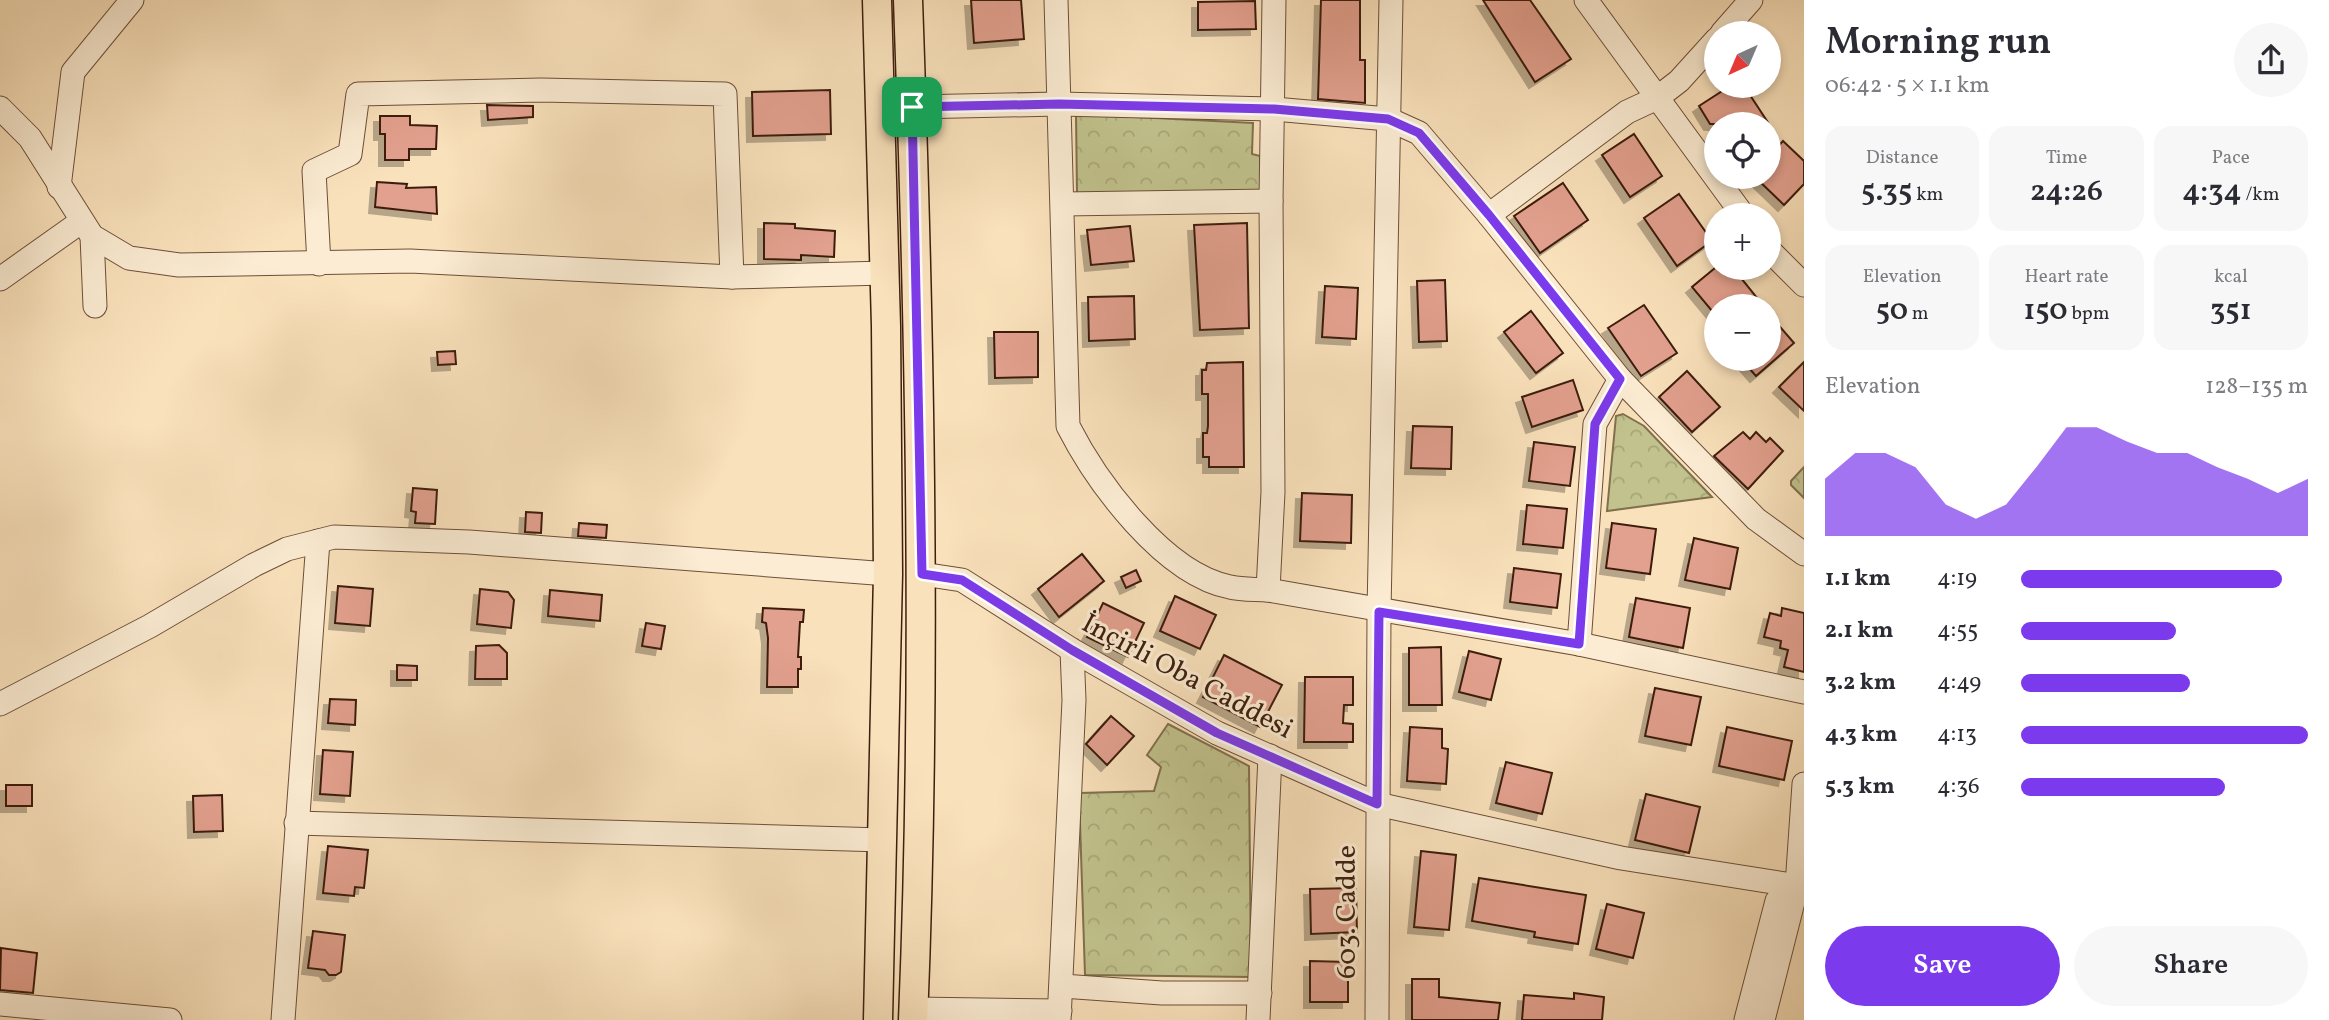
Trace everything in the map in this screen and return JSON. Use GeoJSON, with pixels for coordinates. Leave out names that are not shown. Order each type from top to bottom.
{"type":"FeatureCollection","features":[{"type":"Feature","properties":{"kind":"main road"},"geometry":{"type":"LineString","coordinates":[[877,0],[888,574],[878,1020]]}},
{"type":"Feature","properties":{"kind":"main road"},"geometry":{"type":"LineString","coordinates":[[908,0],[922,574],[921,836],[914,1014]]}},
{"type":"Feature","properties":{"kind":"street"},"geometry":{"type":"LineString","coordinates":[[59,187],[73,72],[132,0]]}},
{"type":"Feature","properties":{"kind":"street"},"geometry":{"type":"LineString","coordinates":[[1056,0],[1068,426],[1085,459],[1150,538],[1187,569],[1229,587],[1268,590],[1379,612],[1579,644],[1804,692]]}},
{"type":"Feature","properties":{"kind":"street"},"geometry":{"type":"LineString","coordinates":[[1268,590],[1273,492],[1271,201],[1274,0]]}},
{"type":"Feature","properties":{"kind":"street","name":"603. Cadde"},"geometry":{"type":"LineString","coordinates":[[1377,1020],[1379,612],[1391,0]]}},
{"type":"Feature","properties":{"kind":"street"},"geometry":{"type":"LineString","coordinates":[[1586,0],[1734,203]]}},
{"type":"Feature","properties":{"kind":"street"},"geometry":{"type":"LineString","coordinates":[[1733,21],[1751,0]]}},
{"type":"Feature","properties":{"kind":"street"},"geometry":{"type":"LineString","coordinates":[[1489,215],[1627,112],[1657,98],[1679,81],[1704,53]]}},
{"type":"Feature","properties":{"kind":"street"},"geometry":{"type":"LineString","coordinates":[[320,264],[314,171],[350,154],[358,94],[541,90],[726,94],[732,277]]}},
{"type":"Feature","properties":{"kind":"street"},"geometry":{"type":"LineString","coordinates":[[912,107],[1059,104],[1274,109],[1388,119],[1419,133],[1489,215],[1620,379],[1756,519],[1804,554]]}},
{"type":"Feature","properties":{"kind":"street"},"geometry":{"type":"LineString","coordinates":[[0,108],[30,138],[87,229],[129,258],[179,265],[410,261],[732,277],[884,274]]}},
{"type":"Feature","properties":{"kind":"street"},"geometry":{"type":"LineString","coordinates":[[1063,204],[1271,201]]}},
{"type":"Feature","properties":{"kind":"street"},"geometry":{"type":"LineString","coordinates":[[0,279],[87,229]]}},
{"type":"Feature","properties":{"kind":"street"},"geometry":{"type":"LineString","coordinates":[[87,229],[95,306]]}},
{"type":"Feature","properties":{"kind":"street"},"geometry":{"type":"LineString","coordinates":[[1781,262],[1804,285]]}},
{"type":"Feature","properties":{"kind":"street"},"geometry":{"type":"LineString","coordinates":[[1579,644],[1595,424],[1620,379]]}},
{"type":"Feature","properties":{"kind":"street"},"geometry":{"type":"LineString","coordinates":[[0,704],[150,626],[287,548],[334,537],[469,542],[888,574]]}},
{"type":"Feature","properties":{"kind":"street"},"geometry":{"type":"LineString","coordinates":[[283,1020],[318,541]]}},
{"type":"Feature","properties":{"kind":"street","name":"İnçirli Oba Caddesi"},"geometry":{"type":"LineString","coordinates":[[922,574],[962,580],[1072,650],[1217,733],[1377,804],[1621,859],[1794,886]]}},
{"type":"Feature","properties":{"kind":"street"},"geometry":{"type":"LineString","coordinates":[[914,1014],[1059,1016],[1074,700],[1072,650]]}},
{"type":"Feature","properties":{"kind":"street"},"geometry":{"type":"LineString","coordinates":[[1258,1020],[1270,757]]}},
{"type":"Feature","properties":{"kind":"street"},"geometry":{"type":"LineString","coordinates":[[1763,1020],[1794,886],[1804,784]]}},
{"type":"Feature","properties":{"kind":"street"},"geometry":{"type":"LineString","coordinates":[[296,823],[883,840]]}},
{"type":"Feature","properties":{"kind":"street"},"geometry":{"type":"LineString","coordinates":[[1746,1020],[1794,886]]}},
{"type":"Feature","properties":{"kind":"street"},"geometry":{"type":"LineString","coordinates":[[1062,986],[1162,993],[1260,993]]}},
{"type":"Feature","properties":{"kind":"street"},"geometry":{"type":"LineString","coordinates":[[0,1004],[55,1015],[170,1020]]}},
{"type":"Feature","properties":{"kind":"green space"},"geometry":{"type":"Polygon","coordinates":[[[1076,114],[1253,123],[1252,154],[1260,156],[1261,190],[1077,194],[1076,114]]]}},
{"type":"Feature","properties":{"kind":"green space"},"geometry":{"type":"Polygon","coordinates":[[[1623,414],[1644,426],[1712,497],[1607,511],[1616,416],[1623,414]]]}},
{"type":"Feature","properties":{"kind":"green space"},"geometry":{"type":"Polygon","coordinates":[[[1804,467],[1804,498],[1791,485],[1791,481],[1804,467]]]}},
{"type":"Feature","properties":{"kind":"green space"},"geometry":{"type":"Polygon","coordinates":[[[1168,724],[1249,766],[1251,977],[1085,975],[1079,793],[1154,791],[1161,767],[1147,755],[1168,724]]]}},
{"type":"Feature","properties":{"kind":"building"},"geometry":{"type":"Polygon","coordinates":[[[971,0],[1021,0],[1024,39],[974,43],[971,0]]]}},
{"type":"Feature","properties":{"kind":"building"},"geometry":{"type":"Polygon","coordinates":[[[1321,0],[1360,0],[1360,60],[1365,60],[1365,103],[1318,99],[1321,0]]]}},
{"type":"Feature","properties":{"kind":"building"},"geometry":{"type":"Polygon","coordinates":[[[1483,0],[1530,0],[1571,59],[1535,82],[1483,0]]]}},
{"type":"Feature","properties":{"kind":"building"},"geometry":{"type":"Polygon","coordinates":[[[1255,1],[1256,29],[1198,30],[1198,2],[1255,1]]]}},
{"type":"Feature","properties":{"kind":"building"},"geometry":{"type":"Polygon","coordinates":[[[830,90],[831,134],[753,136],[752,92],[830,90]]]}},
{"type":"Feature","properties":{"kind":"building"},"geometry":{"type":"Polygon","coordinates":[[[1711,98],[1752,98],[1761,112],[1704,112],[1704,114],[1699,106],[1711,98]]]}},
{"type":"Feature","properties":{"kind":"building"},"geometry":{"type":"Polygon","coordinates":[[[487,105],[533,106],[533,117],[488,120],[487,105]]]}},
{"type":"Feature","properties":{"kind":"building"},"geometry":{"type":"Polygon","coordinates":[[[380,116],[410,116],[410,125],[437,126],[436,149],[409,149],[409,160],[385,160],[385,134],[380,134],[380,116]]]}},
{"type":"Feature","properties":{"kind":"building"},"geometry":{"type":"Polygon","coordinates":[[[1634,134],[1662,176],[1630,197],[1602,155],[1634,134]]]}},
{"type":"Feature","properties":{"kind":"building"},"geometry":{"type":"Polygon","coordinates":[[[1783,141],[1804,161],[1804,184],[1784,205],[1767,189],[1781,189],[1783,141]]]}},
{"type":"Feature","properties":{"kind":"building"},"geometry":{"type":"Polygon","coordinates":[[[377,182],[407,184],[406,188],[436,187],[437,214],[375,207],[377,182]]]}},
{"type":"Feature","properties":{"kind":"building"},"geometry":{"type":"Polygon","coordinates":[[[1563,183],[1588,220],[1540,253],[1514,216],[1563,183]]]}},
{"type":"Feature","properties":{"kind":"building"},"geometry":{"type":"Polygon","coordinates":[[[1679,194],[1704,230],[1704,247],[1677,266],[1644,218],[1679,194]]]}},
{"type":"Feature","properties":{"kind":"building"},"geometry":{"type":"Polygon","coordinates":[[[764,223],[795,224],[795,228],[835,231],[834,257],[801,255],[801,260],[764,259],[764,223]]]}},
{"type":"Feature","properties":{"kind":"building"},"geometry":{"type":"Polygon","coordinates":[[[1247,223],[1249,328],[1200,330],[1194,225],[1247,223]]]}},
{"type":"Feature","properties":{"kind":"building"},"geometry":{"type":"Polygon","coordinates":[[[1130,226],[1134,261],[1091,265],[1087,230],[1130,226]]]}},
{"type":"Feature","properties":{"kind":"building"},"geometry":{"type":"Polygon","coordinates":[[[1704,277],[1704,280],[1743,280],[1754,294],[1704,294],[1704,301],[1692,287],[1704,277]]]}},
{"type":"Feature","properties":{"kind":"building"},"geometry":{"type":"Polygon","coordinates":[[[1445,280],[1447,341],[1419,342],[1417,281],[1445,280]]]}},
{"type":"Feature","properties":{"kind":"building"},"geometry":{"type":"Polygon","coordinates":[[[1325,286],[1358,288],[1356,339],[1322,337],[1325,286]]]}},
{"type":"Feature","properties":{"kind":"building"},"geometry":{"type":"Polygon","coordinates":[[[1134,296],[1135,339],[1089,341],[1088,297],[1134,296]]]}},
{"type":"Feature","properties":{"kind":"building"},"geometry":{"type":"Polygon","coordinates":[[[1644,305],[1677,353],[1641,376],[1608,328],[1644,305]]]}},
{"type":"Feature","properties":{"kind":"building"},"geometry":{"type":"Polygon","coordinates":[[[1531,311],[1563,353],[1536,373],[1504,332],[1531,311]]]}},
{"type":"Feature","properties":{"kind":"building"},"geometry":{"type":"Polygon","coordinates":[[[1781,328],[1794,343],[1781,354],[1781,328]]]}},
{"type":"Feature","properties":{"kind":"building"},"geometry":{"type":"Polygon","coordinates":[[[994,332],[1038,332],[1038,377],[995,378],[994,332]]]}},
{"type":"Feature","properties":{"kind":"building"},"geometry":{"type":"Polygon","coordinates":[[[455,351],[456,364],[438,365],[437,352],[455,351]]]}},
{"type":"Feature","properties":{"kind":"building"},"geometry":{"type":"Polygon","coordinates":[[[1243,362],[1244,467],[1209,467],[1209,457],[1203,457],[1203,433],[1207,433],[1208,426],[1208,394],[1202,394],[1202,370],[1206,370],[1207,363],[1243,362]]]}},
{"type":"Feature","properties":{"kind":"building"},"geometry":{"type":"Polygon","coordinates":[[[1804,362],[1804,411],[1779,387],[1804,362]]]}},
{"type":"Feature","properties":{"kind":"building"},"geometry":{"type":"Polygon","coordinates":[[[1687,371],[1720,407],[1692,432],[1659,397],[1687,371]]]}},
{"type":"Feature","properties":{"kind":"building"},"geometry":{"type":"Polygon","coordinates":[[[1573,380],[1583,410],[1532,427],[1522,397],[1573,380]]]}},
{"type":"Feature","properties":{"kind":"building"},"geometry":{"type":"Polygon","coordinates":[[[1413,426],[1452,427],[1451,469],[1411,468],[1413,426]]]}},
{"type":"Feature","properties":{"kind":"building"},"geometry":{"type":"Polygon","coordinates":[[[1743,432],[1750,439],[1756,432],[1766,442],[1770,438],[1783,451],[1748,489],[1714,456],[1743,432]]]}},
{"type":"Feature","properties":{"kind":"building"},"geometry":{"type":"Polygon","coordinates":[[[1534,442],[1575,447],[1570,486],[1529,481],[1534,442]]]}},
{"type":"Feature","properties":{"kind":"building"},"geometry":{"type":"Polygon","coordinates":[[[413,488],[437,490],[435,524],[415,523],[416,512],[411,511],[413,488]]]}},
{"type":"Feature","properties":{"kind":"building"},"geometry":{"type":"Polygon","coordinates":[[[1302,493],[1352,495],[1351,543],[1300,541],[1302,493]]]}},
{"type":"Feature","properties":{"kind":"building"},"geometry":{"type":"Polygon","coordinates":[[[1527,505],[1567,509],[1563,548],[1523,544],[1527,505]]]}},
{"type":"Feature","properties":{"kind":"building"},"geometry":{"type":"Polygon","coordinates":[[[526,512],[542,513],[541,533],[525,532],[526,512]]]}},
{"type":"Feature","properties":{"kind":"building"},"geometry":{"type":"Polygon","coordinates":[[[579,523],[607,525],[606,538],[578,536],[579,523]]]}},
{"type":"Feature","properties":{"kind":"building"},"geometry":{"type":"Polygon","coordinates":[[[1612,523],[1656,529],[1650,574],[1606,568],[1612,523]]]}},
{"type":"Feature","properties":{"kind":"building"},"geometry":{"type":"Polygon","coordinates":[[[1694,538],[1738,548],[1730,589],[1685,580],[1694,538]]]}},
{"type":"Feature","properties":{"kind":"building"},"geometry":{"type":"Polygon","coordinates":[[[1082,554],[1104,581],[1059,617],[1038,589],[1082,554]]]}},
{"type":"Feature","properties":{"kind":"building"},"geometry":{"type":"Polygon","coordinates":[[[1514,568],[1561,574],[1557,608],[1510,602],[1514,568]]]}},
{"type":"Feature","properties":{"kind":"building"},"geometry":{"type":"Polygon","coordinates":[[[1136,570],[1141,581],[1126,588],[1121,577],[1136,570]]]}},
{"type":"Feature","properties":{"kind":"building"},"geometry":{"type":"Polygon","coordinates":[[[338,586],[373,589],[370,626],[335,623],[338,586]]]}},
{"type":"Feature","properties":{"kind":"building"},"geometry":{"type":"Polygon","coordinates":[[[480,589],[508,592],[514,600],[511,628],[477,624],[480,589]]]}},
{"type":"Feature","properties":{"kind":"building"},"geometry":{"type":"Polygon","coordinates":[[[550,590],[602,595],[600,621],[548,616],[550,590]]]}},
{"type":"Feature","properties":{"kind":"building"},"geometry":{"type":"Polygon","coordinates":[[[1175,596],[1216,615],[1200,649],[1160,631],[1175,596]]]}},
{"type":"Feature","properties":{"kind":"building"},"geometry":{"type":"Polygon","coordinates":[[[1636,598],[1690,608],[1683,648],[1629,637],[1636,598]]]}},
{"type":"Feature","properties":{"kind":"building"},"geometry":{"type":"Polygon","coordinates":[[[1103,603],[1144,623],[1128,657],[1087,637],[1103,603]]]}},
{"type":"Feature","properties":{"kind":"building"},"geometry":{"type":"Polygon","coordinates":[[[763,608],[804,610],[803,622],[800,622],[798,657],[801,657],[801,669],[798,669],[798,687],[767,687],[768,638],[766,623],[762,622],[763,608]]]}},
{"type":"Feature","properties":{"kind":"building"},"geometry":{"type":"Polygon","coordinates":[[[1782,608],[1804,613],[1804,672],[1784,667],[1788,650],[1780,648],[1781,641],[1764,637],[1770,613],[1781,616],[1782,608]]]}},
{"type":"Feature","properties":{"kind":"building"},"geometry":{"type":"Polygon","coordinates":[[[646,623],[665,626],[661,649],[642,646],[646,623]]]}},
{"type":"Feature","properties":{"kind":"building"},"geometry":{"type":"Polygon","coordinates":[[[499,645],[507,653],[507,679],[475,679],[476,646],[499,645]]]}},
{"type":"Feature","properties":{"kind":"building"},"geometry":{"type":"Polygon","coordinates":[[[1441,647],[1442,705],[1409,705],[1409,648],[1441,647]]]}},
{"type":"Feature","properties":{"kind":"building"},"geometry":{"type":"Polygon","coordinates":[[[1469,651],[1501,659],[1491,700],[1459,692],[1469,651]]]}},
{"type":"Feature","properties":{"kind":"building"},"geometry":{"type":"Polygon","coordinates":[[[1224,655],[1282,685],[1260,727],[1203,697],[1224,655]]]}},
{"type":"Feature","properties":{"kind":"building"},"geometry":{"type":"Polygon","coordinates":[[[397,665],[417,666],[417,680],[397,680],[397,665]]]}},
{"type":"Feature","properties":{"kind":"building"},"geometry":{"type":"Polygon","coordinates":[[[1305,677],[1353,677],[1353,705],[1344,705],[1343,723],[1353,724],[1353,742],[1304,742],[1305,677]]]}},
{"type":"Feature","properties":{"kind":"building"},"geometry":{"type":"Polygon","coordinates":[[[1655,688],[1701,697],[1691,745],[1645,736],[1655,688]]]}},
{"type":"Feature","properties":{"kind":"building"},"geometry":{"type":"Polygon","coordinates":[[[330,699],[356,700],[355,725],[328,723],[330,699]]]}},
{"type":"Feature","properties":{"kind":"building"},"geometry":{"type":"Polygon","coordinates":[[[1111,716],[1134,736],[1107,765],[1086,744],[1111,716]]]}},
{"type":"Feature","properties":{"kind":"building"},"geometry":{"type":"Polygon","coordinates":[[[1410,727],[1442,729],[1442,748],[1448,749],[1446,784],[1407,781],[1410,727]]]}},
{"type":"Feature","properties":{"kind":"building"},"geometry":{"type":"Polygon","coordinates":[[[1727,727],[1792,741],[1784,780],[1719,766],[1727,727]]]}},
{"type":"Feature","properties":{"kind":"building"},"geometry":{"type":"Polygon","coordinates":[[[323,750],[353,752],[350,796],[320,794],[323,750]]]}},
{"type":"Feature","properties":{"kind":"building"},"geometry":{"type":"Polygon","coordinates":[[[1506,762],[1552,773],[1542,814],[1496,803],[1506,762]]]}},
{"type":"Feature","properties":{"kind":"building"},"geometry":{"type":"Polygon","coordinates":[[[6,785],[32,785],[32,806],[6,806],[6,785]]]}},
{"type":"Feature","properties":{"kind":"building"},"geometry":{"type":"Polygon","coordinates":[[[1646,794],[1700,807],[1689,853],[1635,840],[1646,794]]]}},
{"type":"Feature","properties":{"kind":"building"},"geometry":{"type":"Polygon","coordinates":[[[222,795],[223,831],[194,832],[193,796],[222,795]]]}},
{"type":"Feature","properties":{"kind":"building"},"geometry":{"type":"Polygon","coordinates":[[[328,846],[368,850],[364,888],[355,887],[354,896],[323,893],[328,846]]]}},
{"type":"Feature","properties":{"kind":"building"},"geometry":{"type":"Polygon","coordinates":[[[1421,851],[1456,855],[1449,930],[1414,927],[1421,851]]]}},
{"type":"Feature","properties":{"kind":"building"},"geometry":{"type":"Polygon","coordinates":[[[1479,878],[1586,895],[1578,944],[1534,937],[1535,932],[1472,921],[1479,878]]]}},
{"type":"Feature","properties":{"kind":"building"},"geometry":{"type":"Polygon","coordinates":[[[1356,888],[1357,932],[1311,934],[1310,889],[1356,888]]]}},
{"type":"Feature","properties":{"kind":"building"},"geometry":{"type":"Polygon","coordinates":[[[1607,904],[1644,913],[1633,958],[1596,949],[1607,904]]]}},
{"type":"Feature","properties":{"kind":"building"},"geometry":{"type":"Polygon","coordinates":[[[313,931],[345,935],[341,972],[336,975],[329,975],[325,970],[308,968],[313,931]]]}},
{"type":"Feature","properties":{"kind":"building"},"geometry":{"type":"Polygon","coordinates":[[[1,948],[37,953],[33,993],[0,990],[1,948]]]}},
{"type":"Feature","properties":{"kind":"building"},"geometry":{"type":"Polygon","coordinates":[[[1310,961],[1348,962],[1348,1002],[1310,1002],[1310,961]]]}},
{"type":"Feature","properties":{"kind":"building"},"geometry":{"type":"Polygon","coordinates":[[[1412,979],[1439,979],[1439,997],[1500,1003],[1498,1020],[1412,1020],[1412,979]]]}},
{"type":"Feature","properties":{"kind":"building"},"geometry":{"type":"Polygon","coordinates":[[[1574,993],[1604,997],[1602,1020],[1522,1020],[1524,995],[1574,999],[1574,993]]]}},
{"type":"Feature","properties":{"kind":"route"},"geometry":{"type":"LineString","coordinates":[[1059,104],[1274,109],[1388,119],[1419,133],[1489,215],[1620,379],[1595,424],[1579,644],[1379,612],[1377,804],[1217,733],[1072,650],[962,580],[922,574],[912,107],[1059,104]]}}]}
